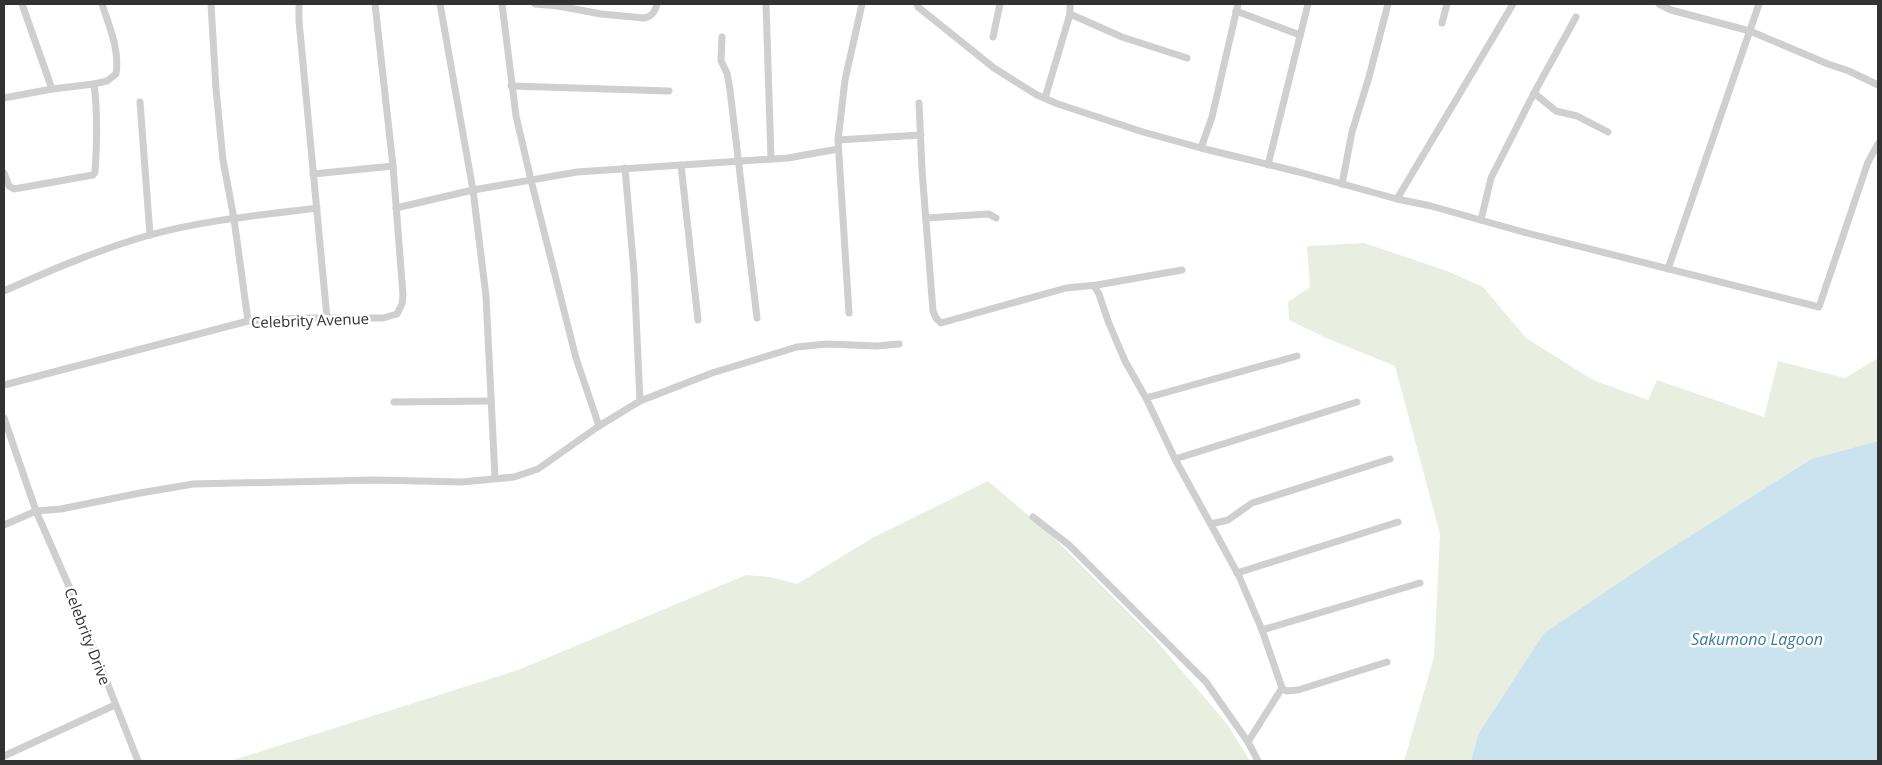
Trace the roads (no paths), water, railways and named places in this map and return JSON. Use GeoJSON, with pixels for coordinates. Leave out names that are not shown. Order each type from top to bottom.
{"type":"FeatureCollection","features":[{"type":"Feature","properties":{"kind":"street"},"geometry":{"type":"LineString","coordinates":[[22,4],[52,89]]}},
{"type":"Feature","properties":{"kind":"street"},"geometry":{"type":"LineString","coordinates":[[4,98],[52,89],[94,84],[107,81],[116,74],[118,65],[112,35],[102,4]]}},
{"type":"Feature","properties":{"kind":"street"},"geometry":{"type":"LineString","coordinates":[[212,4],[216,89],[223,160],[234,219],[248,321]]}},
{"type":"Feature","properties":{"kind":"street"},"geometry":{"type":"LineString","coordinates":[[299,4],[327,318]]}},
{"type":"Feature","properties":{"kind":"street"},"geometry":{"type":"LineString","coordinates":[[375,4],[396,208],[473,190],[577,172],[788,158],[838,149]]}},
{"type":"Feature","properties":{"kind":"street"},"geometry":{"type":"LineString","coordinates":[[440,4],[473,190],[486,296],[495,478]]}},
{"type":"Feature","properties":{"kind":"street"},"geometry":{"type":"LineString","coordinates":[[502,4],[516,116],[576,358],[599,426]]}},
{"type":"Feature","properties":{"kind":"street"},"geometry":{"type":"LineString","coordinates":[[535,4],[558,5],[601,14],[644,18],[653,14],[657,4]]}},
{"type":"Feature","properties":{"kind":"street"},"geometry":{"type":"LineString","coordinates":[[766,4],[771,159]]}},
{"type":"Feature","properties":{"kind":"street"},"geometry":{"type":"LineString","coordinates":[[849,313],[838,140],[845,80],[862,4]]}},
{"type":"Feature","properties":{"kind":"street"},"geometry":{"type":"LineString","coordinates":[[916,4],[994,68],[1045,98],[1106,120],[1201,148],[1397,200],[1431,206],[1819,307],[1868,162],[1878,144]]}},
{"type":"Feature","properties":{"kind":"street"},"geometry":{"type":"LineString","coordinates":[[993,37],[1000,4]]}},
{"type":"Feature","properties":{"kind":"street"},"geometry":{"type":"LineString","coordinates":[[1045,98],[1070,14],[1070,4]]}},
{"type":"Feature","properties":{"kind":"street"},"geometry":{"type":"LineString","coordinates":[[1268,165],[1308,4]]}},
{"type":"Feature","properties":{"kind":"street"},"geometry":{"type":"LineString","coordinates":[[1342,184],[1352,132],[1388,4]]}},
{"type":"Feature","properties":{"kind":"street"},"geometry":{"type":"LineString","coordinates":[[1442,23],[1447,4]]}},
{"type":"Feature","properties":{"kind":"street"},"geometry":{"type":"LineString","coordinates":[[1397,200],[1514,4]]}},
{"type":"Feature","properties":{"kind":"street"},"geometry":{"type":"LineString","coordinates":[[1659,4],[1750,31],[1828,64],[1849,70],[1878,85]]}},
{"type":"Feature","properties":{"kind":"street"},"geometry":{"type":"LineString","coordinates":[[1668,269],[1759,4]]}},
{"type":"Feature","properties":{"kind":"street"},"geometry":{"type":"LineString","coordinates":[[1201,148],[1212,117],[1237,7],[1300,35]]}},
{"type":"Feature","properties":{"kind":"street"},"geometry":{"type":"LineString","coordinates":[[1070,14],[1122,37],[1187,58]]}},
{"type":"Feature","properties":{"kind":"street"},"geometry":{"type":"LineString","coordinates":[[1481,220],[1491,178],[1576,17]]}},
{"type":"Feature","properties":{"kind":"street"},"geometry":{"type":"LineString","coordinates":[[722,37],[721,61],[728,73],[757,318]]}},
{"type":"Feature","properties":{"kind":"street"},"geometry":{"type":"LineString","coordinates":[[4,173],[9,186],[14,189],[94,174],[97,104],[94,84]]}},
{"type":"Feature","properties":{"kind":"street"},"geometry":{"type":"LineString","coordinates":[[511,86],[669,91]]}},
{"type":"Feature","properties":{"kind":"street"},"geometry":{"type":"LineString","coordinates":[[1534,94],[1556,110],[1577,116],[1608,132]]}},
{"type":"Feature","properties":{"kind":"street"},"geometry":{"type":"LineString","coordinates":[[140,102],[150,235]]}},
{"type":"Feature","properties":{"kind":"street"},"geometry":{"type":"LineString","coordinates":[[920,103],[933,311],[941,323],[1066,288],[1094,286],[1182,270]]}},
{"type":"Feature","properties":{"kind":"street"},"geometry":{"type":"LineString","coordinates":[[838,140],[921,136]]}},
{"type":"Feature","properties":{"kind":"street"},"geometry":{"type":"LineString","coordinates":[[313,174],[393,166]]}},
{"type":"Feature","properties":{"kind":"street"},"geometry":{"type":"LineString","coordinates":[[681,166],[698,320]]}},
{"type":"Feature","properties":{"kind":"street"},"geometry":{"type":"LineString","coordinates":[[625,168],[634,272],[640,401]]}},
{"type":"Feature","properties":{"kind":"street"},"geometry":{"type":"LineString","coordinates":[[4,291],[67,264],[150,235],[183,227],[316,208]]}},
{"type":"Feature","properties":{"kind":"street","name":"Celebrity Avenue"},"geometry":{"type":"LineString","coordinates":[[4,386],[248,321],[383,318],[392,316],[401,309],[403,295],[396,208]]}},
{"type":"Feature","properties":{"kind":"street"},"geometry":{"type":"LineString","coordinates":[[926,218],[989,214],[996,218]]}},
{"type":"Feature","properties":{"kind":"street"},"geometry":{"type":"LineString","coordinates":[[1094,286],[1099,294],[1125,361],[1146,398],[1175,459],[1237,573],[1262,630],[1282,688],[1286,691],[1298,690],[1387,662]]}},
{"type":"Feature","properties":{"kind":"street"},"geometry":{"type":"LineString","coordinates":[[4,525],[36,511],[61,510],[132,494],[193,484],[375,480],[462,482],[514,477],[538,470],[599,426],[640,401],[712,373],[797,346],[826,344],[877,346],[899,344]]}},
{"type":"Feature","properties":{"kind":"street"},"geometry":{"type":"LineString","coordinates":[[1146,398],[1298,356]]}},
{"type":"Feature","properties":{"kind":"street"},"geometry":{"type":"LineString","coordinates":[[394,402],[491,401]]}},
{"type":"Feature","properties":{"kind":"street"},"geometry":{"type":"LineString","coordinates":[[1175,459],[1358,402]]}},
{"type":"Feature","properties":{"kind":"street","name":"Celebrity Drive"},"geometry":{"type":"LineString","coordinates":[[4,418],[36,511],[71,591],[138,761]]}},
{"type":"Feature","properties":{"kind":"street"},"geometry":{"type":"LineString","coordinates":[[1212,524],[1228,520],[1252,503],[1390,458]]}},
{"type":"Feature","properties":{"kind":"street"},"geometry":{"type":"LineString","coordinates":[[1033,517],[1069,545],[1201,676],[1213,690],[1248,742],[1258,761]]}},
{"type":"Feature","properties":{"kind":"street"},"geometry":{"type":"LineString","coordinates":[[1237,573],[1398,522]]}},
{"type":"Feature","properties":{"kind":"street"},"geometry":{"type":"LineString","coordinates":[[1262,630],[1420,583]]}},
{"type":"Feature","properties":{"kind":"street"},"geometry":{"type":"LineString","coordinates":[[1248,742],[1282,688]]}},
{"type":"Feature","properties":{"kind":"street"},"geometry":{"type":"LineString","coordinates":[[4,756],[115,705]]}},
{"type":"Feature","properties":{"kind":"water","name":"Sakumono Lagoon"},"geometry":{"type":"Polygon","coordinates":[[[1878,441],[1878,761],[1471,761],[1478,734],[1544,633],[1660,555],[1811,459],[1878,441]]]}}]}
